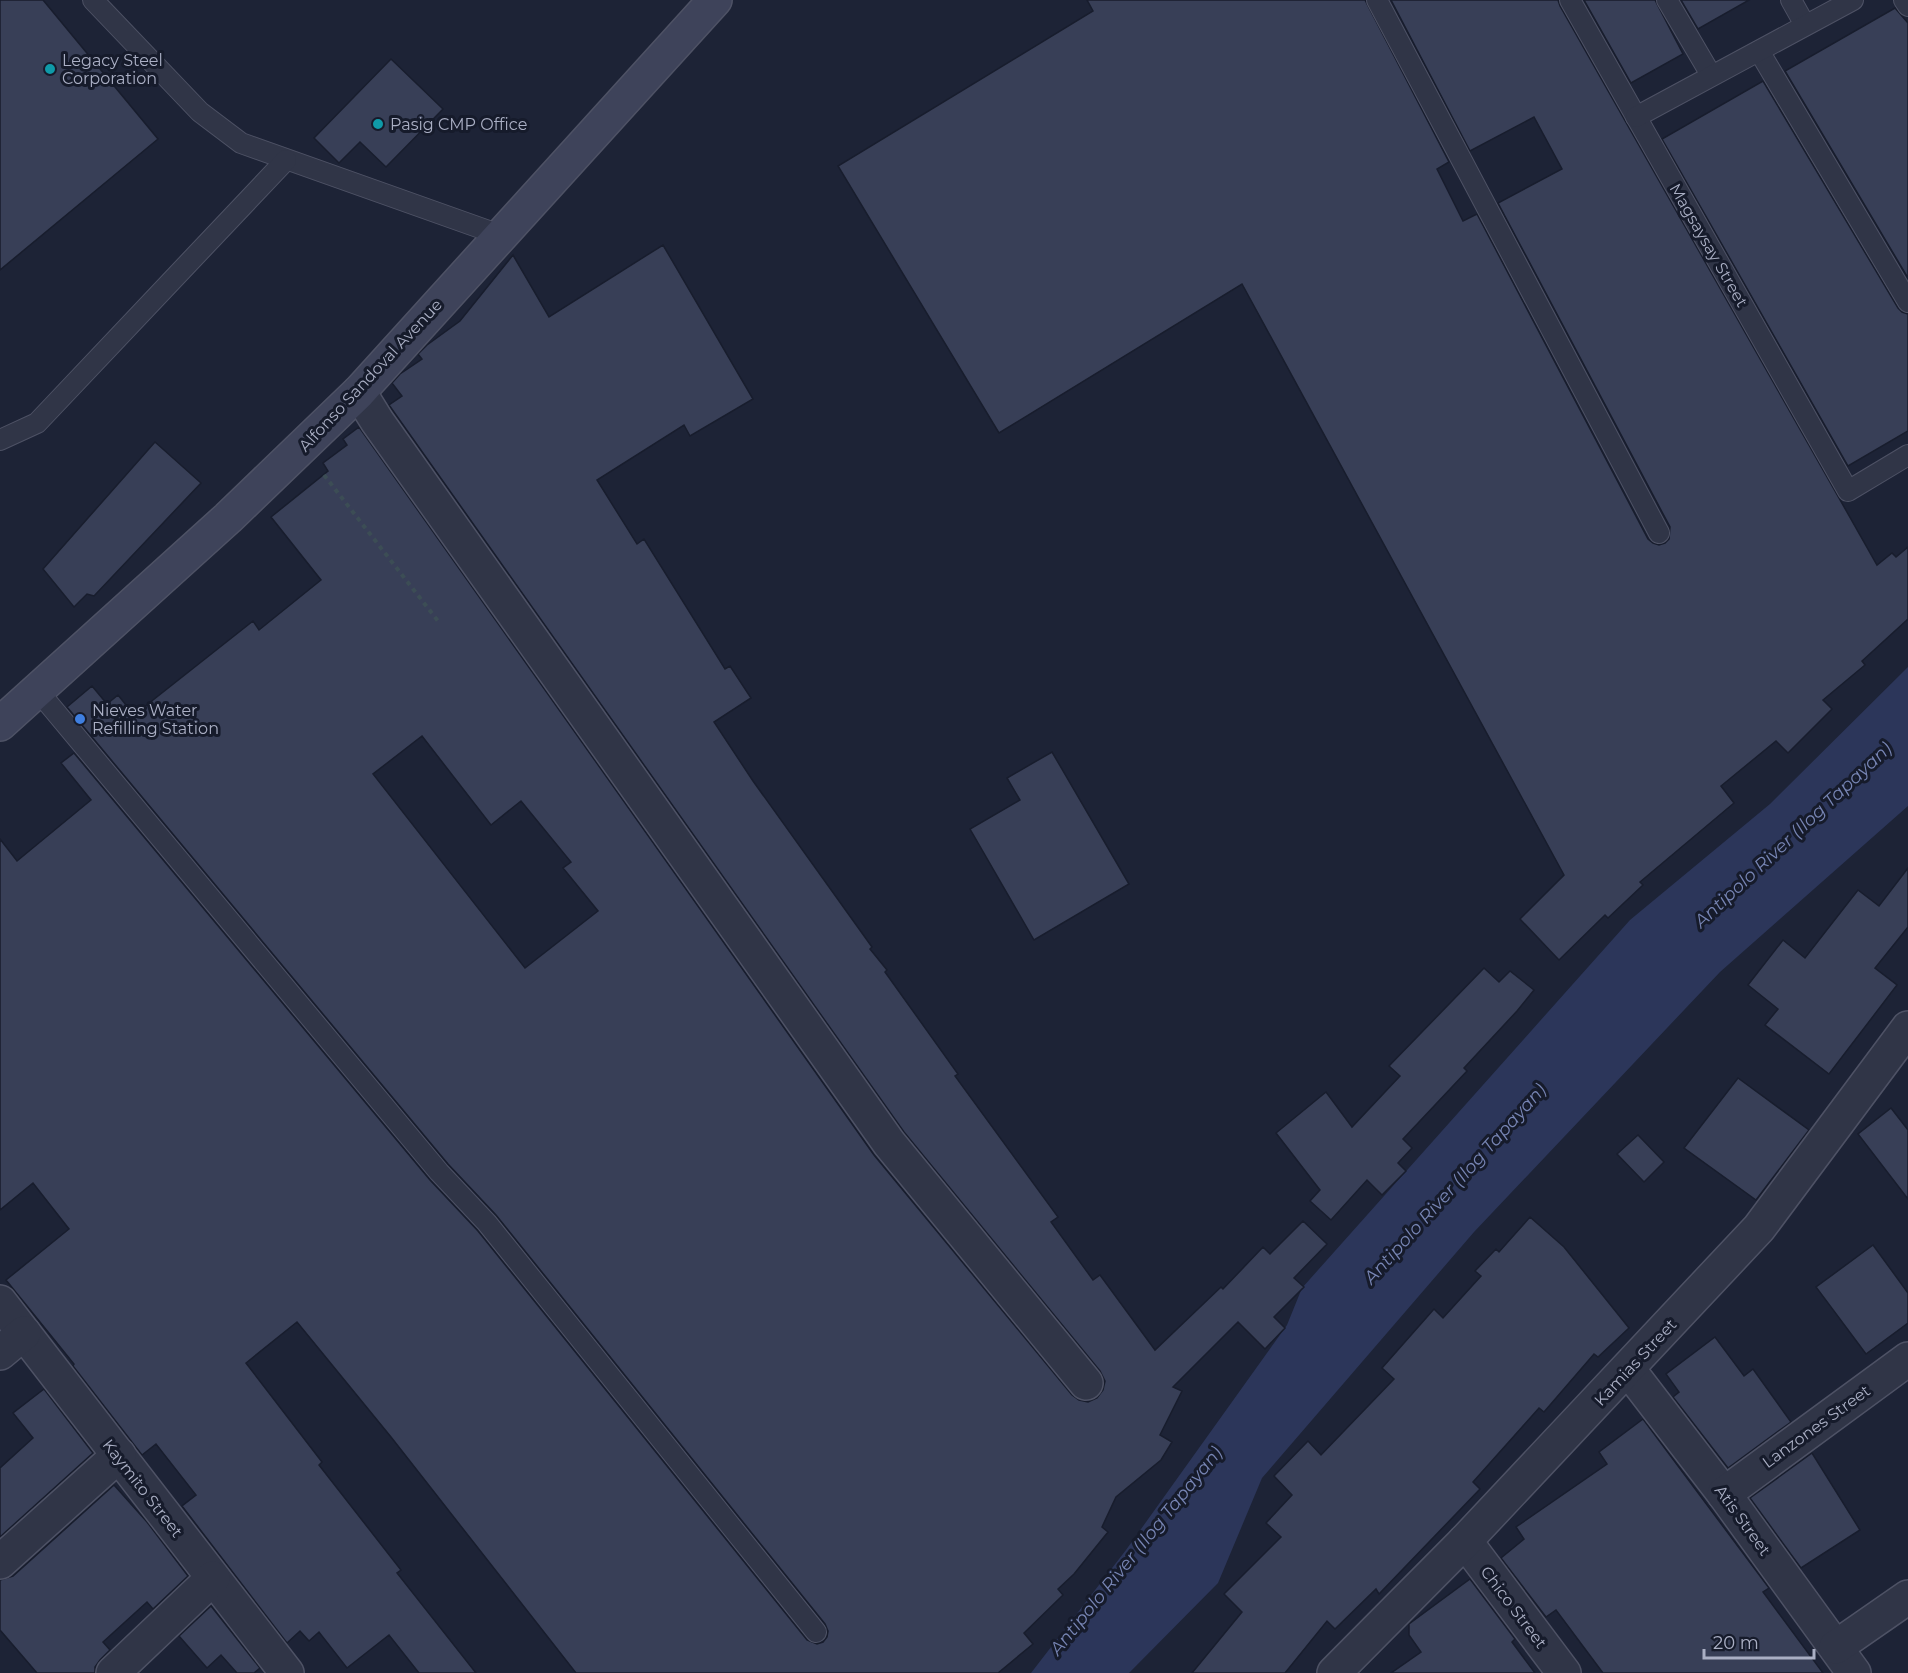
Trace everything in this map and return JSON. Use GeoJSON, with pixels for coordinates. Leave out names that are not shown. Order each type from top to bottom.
{"type":"FeatureCollection","features":[{"type":"Feature","properties":{"kind":"main road","name":"Alfonso Sandoval Avenue"},"geometry":{"type":"LineString","coordinates":[[0,724],[228,518],[359,392],[714,0]]}},
{"type":"Feature","properties":{"kind":"street"},"geometry":{"type":"LineString","coordinates":[[359,392],[889,1143],[1086,1383]]}},
{"type":"Feature","properties":{"kind":"street","name":"Kamias Street"},"geometry":{"type":"LineString","coordinates":[[1334,1673],[1465,1541],[1759,1228],[1908,1028]]}},
{"type":"Feature","properties":{"kind":"street","name":"Kaymito Street"},"geometry":{"type":"LineString","coordinates":[[0,1302],[12,1343],[119,1455],[287,1673]]}},
{"type":"Feature","properties":{"kind":"street","name":"Lanzones Street"},"geometry":{"type":"LineString","coordinates":[[1724,1494],[1908,1359]]}},
{"type":"Feature","properties":{"kind":"street","name":"Atis Street"},"geometry":{"type":"LineString","coordinates":[[1628,1369],[1724,1494],[1845,1660]]}},
{"type":"Feature","properties":{"kind":"street"},"geometry":{"type":"LineString","coordinates":[[0,1562],[119,1455]]}},
{"type":"Feature","properties":{"kind":"street","name":"Chico Street"},"geometry":{"type":"LineString","coordinates":[[1465,1541],[1563,1673]]}},
{"type":"Feature","properties":{"kind":"street"},"geometry":{"type":"LineString","coordinates":[[112,1673],[213,1578]]}},
{"type":"Feature","properties":{"kind":"street"},"geometry":{"type":"LineString","coordinates":[[1845,1660],[1908,1597]]}},
{"type":"Feature","properties":{"kind":"lane"},"geometry":{"type":"LineString","coordinates":[[93,0],[200,111],[241,143],[500,235]]}},
{"type":"Feature","properties":{"kind":"lane"},"geometry":{"type":"LineString","coordinates":[[1377,0],[1659,533]]}},
{"type":"Feature","properties":{"kind":"lane","name":"Magsaysay Street"},"geometry":{"type":"LineString","coordinates":[[1570,0],[1848,491],[1908,455]]}},
{"type":"Feature","properties":{"kind":"lane"},"geometry":{"type":"LineString","coordinates":[[1667,0],[1711,75]]}},
{"type":"Feature","properties":{"kind":"lane"},"geometry":{"type":"LineString","coordinates":[[1791,0],[1805,25]]}},
{"type":"Feature","properties":{"kind":"lane"},"geometry":{"type":"LineString","coordinates":[[1636,117],[1853,0]]}},
{"type":"Feature","properties":{"kind":"lane"},"geometry":{"type":"LineString","coordinates":[[1904,0],[1908,6]]}},
{"type":"Feature","properties":{"kind":"lane"},"geometry":{"type":"LineString","coordinates":[[1759,51],[1908,302]]}},
{"type":"Feature","properties":{"kind":"lane"},"geometry":{"type":"LineString","coordinates":[[0,440],[37,423],[286,160]]}},
{"type":"Feature","properties":{"kind":"lane"},"geometry":{"type":"LineString","coordinates":[[38,691],[439,1172],[487,1223],[816,1632]]}},
{"type":"Feature","properties":{"kind":"path"},"geometry":{"type":"LineString","coordinates":[[301,448],[438,621]]}},
{"type":"Feature","properties":{"kind":"water","name":"Antipolo River (Ilog Tapayan)"},"geometry":{"type":"Polygon","coordinates":[[[1908,667],[1908,806],[1720,972],[1474,1232],[1262,1478],[1218,1583],[1129,1673],[1031,1673],[1126,1550],[1287,1325],[1302,1288],[1630,920],[1770,804],[1908,667]]]}},
{"type":"Feature","properties":{"kind":"building","name":"Legacy Steel Corporation"},"geometry":{"type":"Polygon","coordinates":[[[0,0],[43,0],[158,139],[0,270],[0,0]]]}},
{"type":"Feature","properties":{"kind":"building"},"geometry":{"type":"Polygon","coordinates":[[[1087,0],[1365,0],[1449,162],[1437,169],[1463,221],[1477,214],[1648,539],[1659,545],[1669,539],[1670,527],[1498,203],[1562,169],[1534,117],[1470,151],[1391,0],[1558,0],[1877,565],[1892,553],[1896,557],[1908,547],[1908,619],[1862,661],[1865,665],[1823,700],[1832,709],[1788,753],[1776,741],[1721,786],[1734,803],[1640,882],[1643,885],[1608,918],[1605,915],[1559,960],[1520,919],[1564,875],[1242,284],[999,433],[838,166],[1093,11],[1087,0]]]}},
{"type":"Feature","properties":{"kind":"building"},"geometry":{"type":"Polygon","coordinates":[[[1584,0],[1655,0],[1683,54],[1631,83],[1584,0]]]}},
{"type":"Feature","properties":{"kind":"building"},"geometry":{"type":"Polygon","coordinates":[[[1681,0],[1749,0],[1698,29],[1681,0]]]}},
{"type":"Feature","properties":{"kind":"building"},"geometry":{"type":"Polygon","coordinates":[[[1895,8],[1908,23],[1908,278],[1785,71],[1895,8]]]}},
{"type":"Feature","properties":{"kind":"building","name":"Pasig CMP Office"},"geometry":{"type":"Polygon","coordinates":[[[391,59],[443,109],[386,167],[360,142],[339,163],[314,138],[391,59]]]}},
{"type":"Feature","properties":{"kind":"building"},"geometry":{"type":"Polygon","coordinates":[[[1763,81],[1898,308],[1908,314],[1908,431],[1848,466],[1662,139],[1763,81]]]}},
{"type":"Feature","properties":{"kind":"building"},"geometry":{"type":"Polygon","coordinates":[[[663,245],[753,399],[690,436],[684,425],[597,480],[637,544],[644,539],[725,669],[730,666],[751,698],[714,722],[753,781],[872,947],[870,949],[887,970],[885,972],[958,1074],[955,1076],[1058,1217],[1051,1222],[1093,1280],[1100,1275],[1155,1350],[1221,1287],[1223,1289],[1263,1247],[1270,1254],[1303,1221],[1327,1244],[1294,1278],[1304,1287],[1274,1317],[1285,1328],[1265,1349],[1238,1322],[1173,1387],[1182,1391],[1160,1435],[1172,1442],[1161,1460],[1116,1497],[1102,1527],[1108,1532],[1074,1574],[1058,1589],[1063,1595],[1024,1633],[1033,1644],[998,1673],[576,1673],[391,1437],[297,1322],[246,1363],[322,1462],[319,1465],[401,1570],[397,1573],[476,1673],[419,1673],[389,1635],[347,1668],[319,1632],[309,1641],[300,1631],[287,1643],[182,1506],[196,1495],[156,1444],[142,1455],[73,1366],[74,1364],[6,1280],[69,1229],[33,1183],[0,1210],[0,839],[17,861],[91,800],[61,763],[74,753],[430,1180],[478,1231],[807,1640],[817,1644],[823,1642],[827,1637],[828,1631],[825,1624],[496,1215],[448,1164],[67,707],[92,686],[107,704],[118,695],[134,715],[253,621],[259,630],[321,580],[271,517],[328,471],[323,463],[347,445],[343,439],[359,427],[874,1155],[1072,1395],[1088,1402],[1097,1398],[1103,1390],[1105,1381],[1100,1371],[904,1132],[389,405],[402,396],[392,383],[400,374],[422,359],[418,354],[427,345],[460,321],[513,255],[549,317],[663,245]],[[422,736],[373,774],[525,968],[598,911],[563,868],[571,862],[521,801],[491,825],[422,736]]]}},
{"type":"Feature","properties":{"kind":"building"},"geometry":{"type":"Polygon","coordinates":[[[155,442],[201,483],[94,596],[87,594],[74,607],[43,569],[155,442]]]}},
{"type":"Feature","properties":{"kind":"building"},"geometry":{"type":"Polygon","coordinates":[[[1052,752],[1129,884],[1034,940],[970,829],[1020,800],[1007,778],[1052,752]]]}},
{"type":"Feature","properties":{"kind":"building"},"geometry":{"type":"Polygon","coordinates":[[[1908,868],[1908,927],[1875,968],[1897,985],[1829,1074],[1765,1025],[1778,1009],[1748,985],[1783,940],[1805,958],[1858,890],[1879,906],[1908,868]]]}},
{"type":"Feature","properties":{"kind":"building"},"geometry":{"type":"Polygon","coordinates":[[[1484,968],[1499,982],[1510,971],[1534,990],[1464,1068],[1467,1071],[1403,1139],[1412,1148],[1398,1163],[1406,1171],[1382,1195],[1367,1180],[1331,1220],[1310,1201],[1320,1190],[1276,1133],[1326,1092],[1352,1127],[1400,1076],[1389,1066],[1484,968]]]}},
{"type":"Feature","properties":{"kind":"building"},"geometry":{"type":"Polygon","coordinates":[[[1738,1078],[1809,1130],[1756,1200],[1684,1148],[1738,1078]]]}},
{"type":"Feature","properties":{"kind":"building"},"geometry":{"type":"Polygon","coordinates":[[[1891,1108],[1908,1130],[1908,1199],[1858,1134],[1891,1108]]]}},
{"type":"Feature","properties":{"kind":"building"},"geometry":{"type":"Polygon","coordinates":[[[1638,1135],[1664,1162],[1644,1182],[1617,1154],[1638,1135]]]}},
{"type":"Feature","properties":{"kind":"building"},"geometry":{"type":"Polygon","coordinates":[[[1530,1217],[1564,1247],[1629,1328],[1598,1357],[1594,1354],[1544,1412],[1539,1408],[1473,1482],[1480,1489],[1379,1594],[1376,1589],[1335,1629],[1327,1621],[1285,1673],[1192,1673],[1242,1612],[1224,1594],[1281,1537],[1266,1523],[1292,1495],[1274,1476],[1308,1441],[1321,1455],[1394,1379],[1382,1368],[1434,1309],[1443,1318],[1481,1276],[1475,1271],[1496,1249],[1499,1252],[1530,1217]]]}},
{"type":"Feature","properties":{"kind":"building"},"geometry":{"type":"Polygon","coordinates":[[[1873,1245],[1908,1293],[1908,1323],[1866,1354],[1816,1287],[1873,1245]]]}},
{"type":"Feature","properties":{"kind":"building"},"geometry":{"type":"Polygon","coordinates":[[[1715,1337],[1744,1376],[1753,1369],[1791,1422],[1728,1468],[1673,1397],[1679,1392],[1666,1374],[1715,1337]]]}},
{"type":"Feature","properties":{"kind":"building"},"geometry":{"type":"Polygon","coordinates":[[[44,1389],[93,1453],[0,1537],[0,1468],[33,1438],[13,1413],[44,1389]]]}},
{"type":"Feature","properties":{"kind":"building"},"geometry":{"type":"Polygon","coordinates":[[[1643,1419],[1769,1588],[1763,1592],[1823,1673],[1603,1673],[1556,1610],[1546,1617],[1501,1558],[1524,1539],[1516,1527],[1607,1464],[1599,1452],[1643,1419]]]}},
{"type":"Feature","properties":{"kind":"building"},"geometry":{"type":"Polygon","coordinates":[[[1812,1453],[1860,1530],[1801,1568],[1750,1498],[1812,1453]]]}},
{"type":"Feature","properties":{"kind":"building"},"geometry":{"type":"Polygon","coordinates":[[[114,1485],[147,1522],[188,1576],[153,1609],[147,1602],[103,1642],[110,1650],[95,1667],[95,1673],[37,1673],[0,1630],[0,1580],[13,1576],[114,1485]]]}},
{"type":"Feature","properties":{"kind":"building"},"geometry":{"type":"Polygon","coordinates":[[[1470,1579],[1515,1639],[1512,1642],[1535,1673],[1391,1673],[1421,1652],[1409,1635],[1409,1624],[1470,1579]]]}},
{"type":"Feature","properties":{"kind":"building"},"geometry":{"type":"Polygon","coordinates":[[[211,1606],[260,1668],[254,1673],[237,1673],[221,1655],[207,1668],[179,1636],[211,1606]]]}},
{"type":"Feature","properties":{"kind":"place","name":"Legacy Steel Corporation"},"geometry":{"type":"Point","coordinates":[50,69]}},
{"type":"Feature","properties":{"kind":"place","name":"Pasig CMP Office"},"geometry":{"type":"Point","coordinates":[378,124]}},
{"type":"Feature","properties":{"kind":"place","name":"Nieves Water Refilling Station"},"geometry":{"type":"Point","coordinates":[80,719]}}]}
